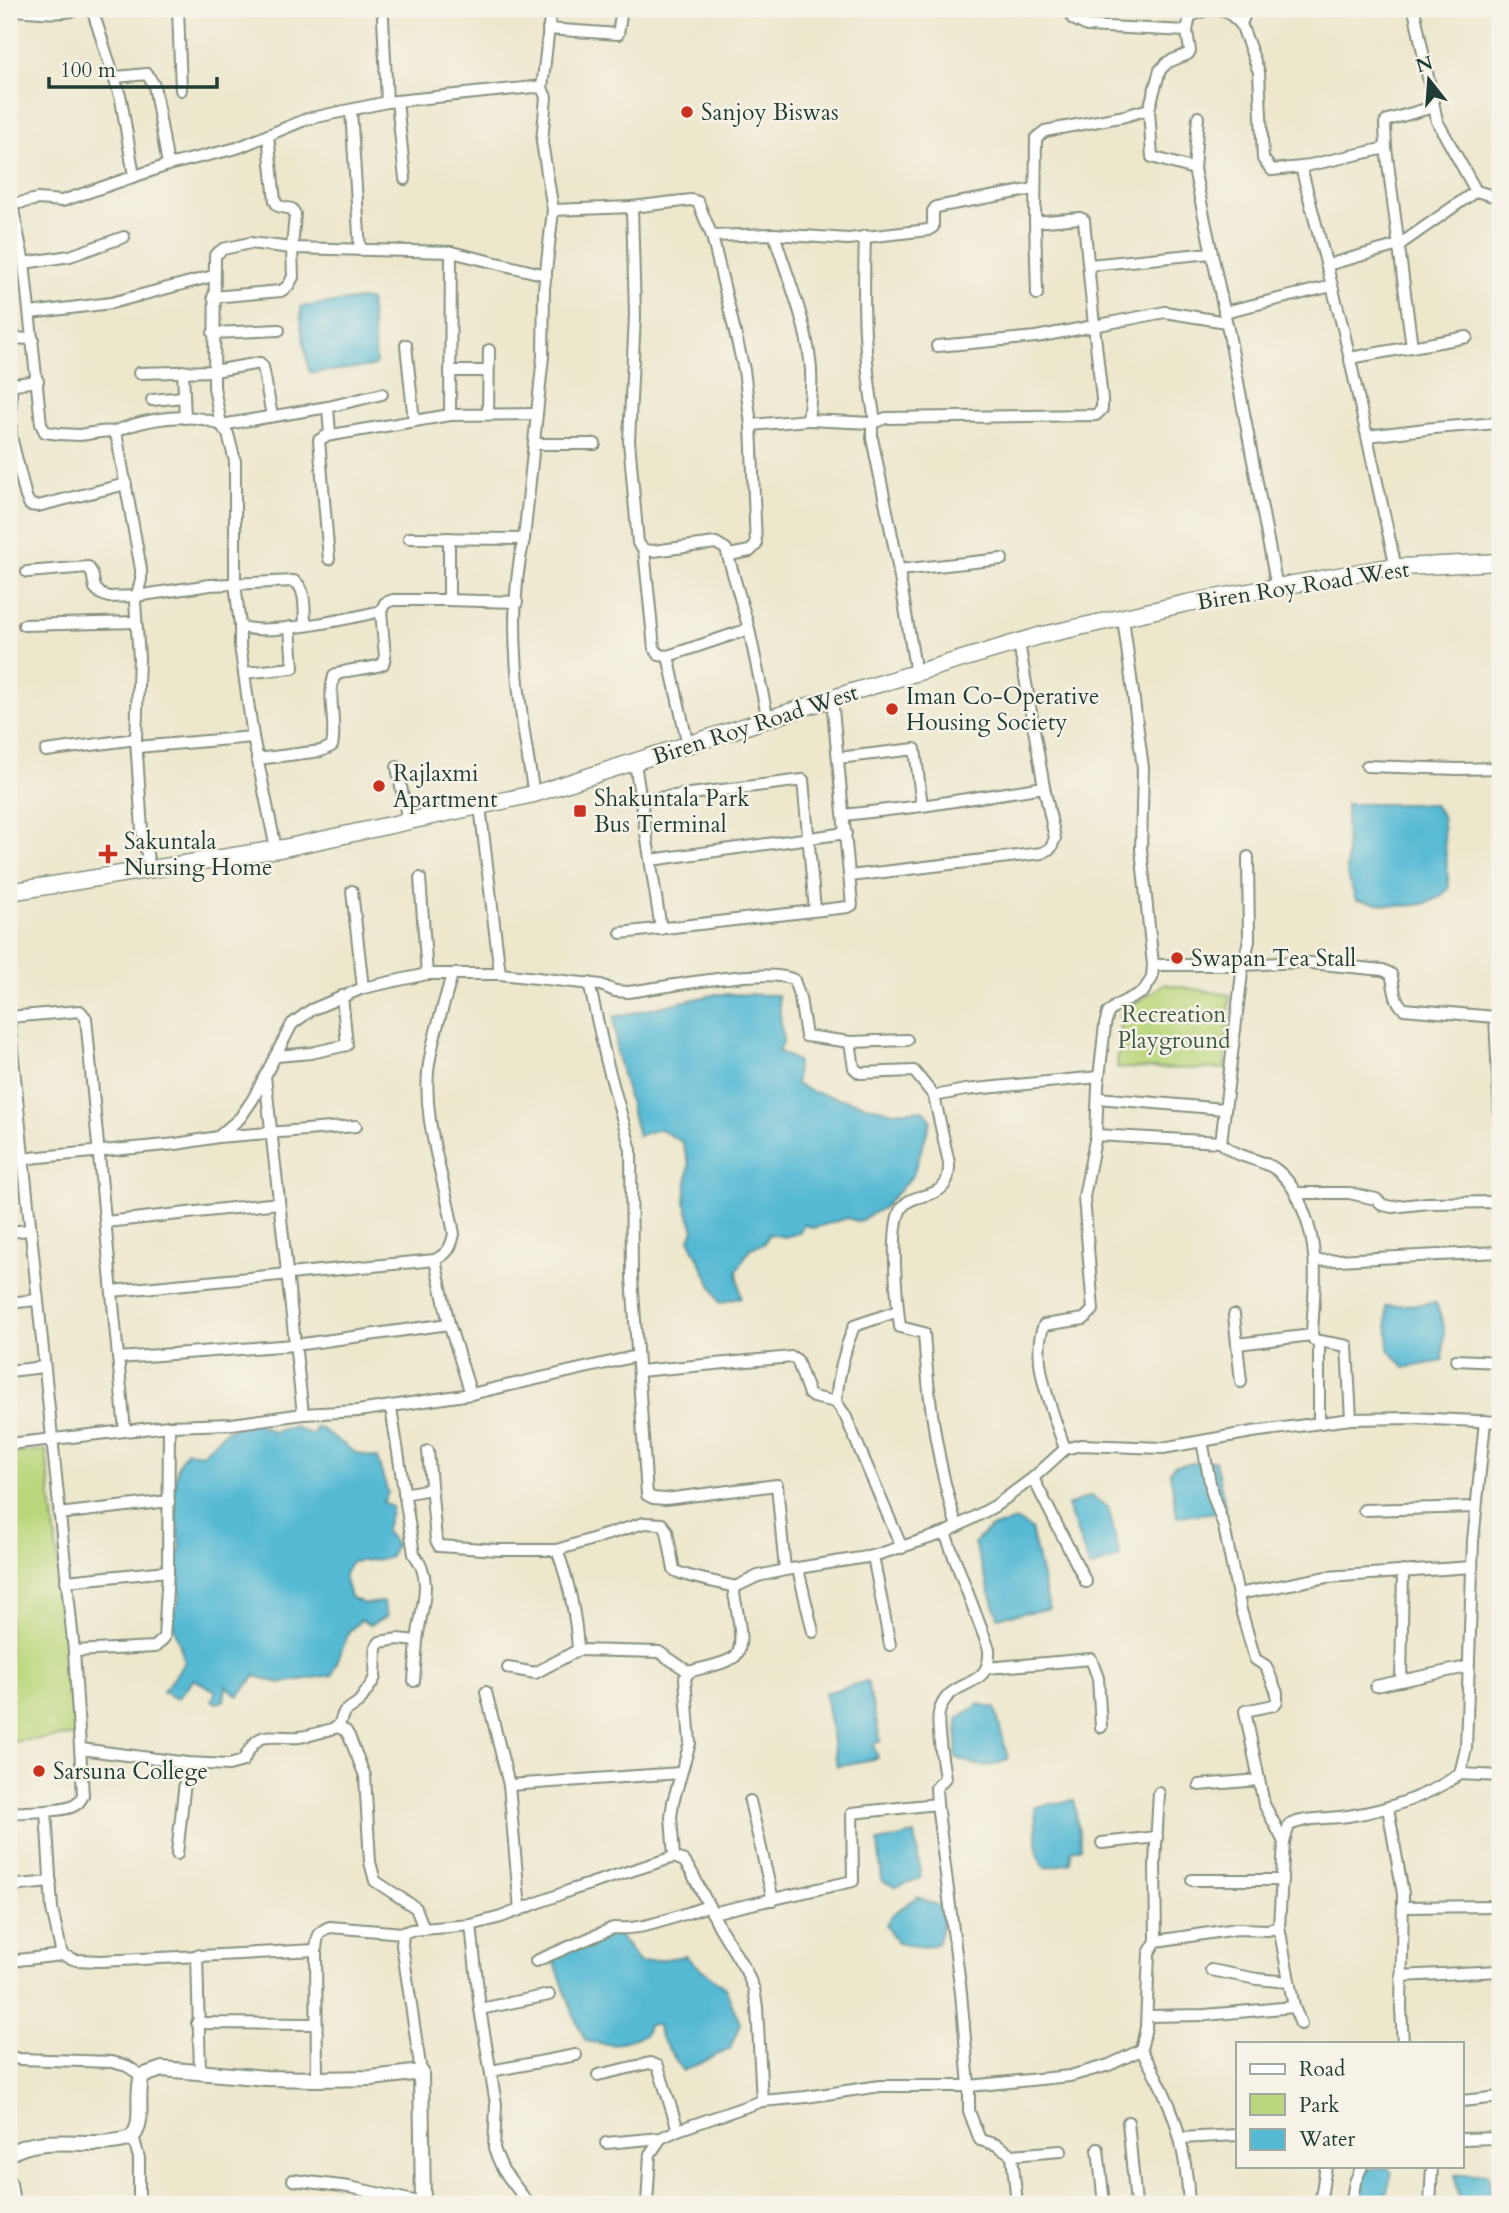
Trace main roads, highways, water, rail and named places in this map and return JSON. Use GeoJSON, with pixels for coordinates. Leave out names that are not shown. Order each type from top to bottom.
{"type":"FeatureCollection","features":[{"type":"Feature","properties":{"kind":"main road","name":"Biren Roy Road West"},"geometry":{"type":"LineString","coordinates":[[9,892],[276,849],[534,793],[1039,636],[1187,603],[1395,568],[1500,562]]}},
{"type":"Feature","properties":{"kind":"water"},"geometry":{"type":"Polygon","coordinates":[[[362,299],[370,301],[376,363],[373,366],[313,373],[309,371],[301,327],[301,307],[362,299]]]}},
{"type":"Feature","properties":{"kind":"water"},"geometry":{"type":"Polygon","coordinates":[[[1346,804],[1433,804],[1442,815],[1449,888],[1430,902],[1418,905],[1356,900],[1347,874],[1346,804]]]}},
{"type":"Feature","properties":{"kind":"water"},"geometry":{"type":"Polygon","coordinates":[[[717,994],[778,995],[783,1042],[778,1051],[797,1061],[796,1084],[810,1091],[893,1112],[924,1110],[931,1120],[913,1175],[884,1207],[858,1222],[848,1218],[813,1228],[804,1224],[799,1233],[785,1237],[769,1234],[764,1244],[750,1248],[737,1271],[741,1297],[720,1303],[689,1239],[694,1230],[685,1202],[689,1163],[682,1142],[659,1129],[638,1136],[617,1054],[614,1017],[717,994]]]}},
{"type":"Feature","properties":{"kind":"water"},"geometry":{"type":"Polygon","coordinates":[[[1436,1303],[1444,1326],[1443,1361],[1404,1368],[1389,1349],[1386,1306],[1436,1303]]]}},
{"type":"Feature","properties":{"kind":"water"},"geometry":{"type":"Polygon","coordinates":[[[254,1422],[273,1432],[294,1426],[312,1435],[317,1426],[356,1453],[377,1458],[388,1493],[383,1502],[392,1507],[385,1532],[396,1544],[389,1558],[351,1562],[344,1576],[350,1597],[364,1604],[383,1602],[387,1616],[370,1625],[361,1620],[349,1631],[332,1675],[280,1683],[255,1676],[238,1696],[226,1685],[224,1701],[216,1703],[212,1700],[216,1691],[194,1679],[177,1699],[163,1692],[185,1662],[172,1620],[180,1595],[171,1567],[181,1548],[173,1497],[178,1465],[186,1451],[202,1454],[226,1431],[254,1422]]]}},
{"type":"Feature","properties":{"kind":"water"},"geometry":{"type":"Polygon","coordinates":[[[1215,1460],[1226,1511],[1177,1517],[1170,1471],[1174,1466],[1215,1460]]]}},
{"type":"Feature","properties":{"kind":"water"},"geometry":{"type":"Polygon","coordinates":[[[1091,1496],[1108,1507],[1120,1557],[1090,1568],[1067,1505],[1091,1496]]]}},
{"type":"Feature","properties":{"kind":"water"},"geometry":{"type":"Polygon","coordinates":[[[1017,1521],[1031,1529],[1049,1609],[998,1617],[974,1543],[990,1528],[1017,1521]]]}},
{"type":"Feature","properties":{"kind":"water"},"geometry":{"type":"Polygon","coordinates":[[[867,1681],[881,1741],[873,1744],[878,1758],[837,1766],[825,1693],[867,1681]]]}},
{"type":"Feature","properties":{"kind":"water"},"geometry":{"type":"Polygon","coordinates":[[[979,1704],[995,1708],[1008,1759],[994,1765],[976,1765],[956,1757],[958,1718],[979,1704]]]}},
{"type":"Feature","properties":{"kind":"water"},"geometry":{"type":"Polygon","coordinates":[[[1074,1800],[1081,1847],[1071,1850],[1070,1863],[1046,1868],[1038,1857],[1035,1807],[1074,1800]]]}},
{"type":"Feature","properties":{"kind":"water"},"geometry":{"type":"Polygon","coordinates":[[[915,1834],[921,1878],[896,1887],[882,1881],[878,1842],[915,1834]]]}},
{"type":"Feature","properties":{"kind":"water"},"geometry":{"type":"Polygon","coordinates":[[[917,1897],[943,1907],[943,1924],[937,1944],[924,1947],[897,1943],[886,1925],[893,1914],[917,1897]]]}},
{"type":"Feature","properties":{"kind":"water"},"geometry":{"type":"Polygon","coordinates":[[[616,1932],[640,1963],[685,1956],[725,1988],[740,2023],[730,2049],[683,2071],[660,2036],[658,2025],[648,2025],[645,2035],[613,2045],[586,2041],[553,1957],[616,1932]]]}},
{"type":"Feature","properties":{"kind":"water"},"geometry":{"type":"Polygon","coordinates":[[[1388,2168],[1392,2173],[1383,2204],[1355,2204],[1357,2189],[1366,2170],[1388,2168]]]}},
{"type":"Feature","properties":{"kind":"water"},"geometry":{"type":"Polygon","coordinates":[[[1488,2173],[1492,2199],[1486,2204],[1459,2204],[1455,2175],[1488,2173]]]}},
{"type":"Feature","properties":{"kind":"place","name":"Sanjoy Biswas"},"geometry":{"type":"Point","coordinates":[687,112]}},
{"type":"Feature","properties":{"kind":"place","name":"Iman Co-Operative Housing Society"},"geometry":{"type":"Point","coordinates":[892,709]}},
{"type":"Feature","properties":{"kind":"place","name":"Rajlaxmi Apartment"},"geometry":{"type":"Point","coordinates":[379,786]}},
{"type":"Feature","properties":{"kind":"place","name":"Shakuntala Park Bus Terminal"},"geometry":{"type":"Point","coordinates":[580,811]}},
{"type":"Feature","properties":{"kind":"place","name":"Sakuntala Nursing Home"},"geometry":{"type":"Point","coordinates":[108,854]}},
{"type":"Feature","properties":{"kind":"place","name":"Swapan Tea Stall"},"geometry":{"type":"Point","coordinates":[1177,958]}},
{"type":"Feature","properties":{"kind":"place","name":"Sarsuna College"},"geometry":{"type":"Point","coordinates":[39,1771]}},
{"type":"Feature","properties":{"kind":"park label","name":"Recreation Playground"},"geometry":{"type":"Point","coordinates":[1174,1027]}}]}
